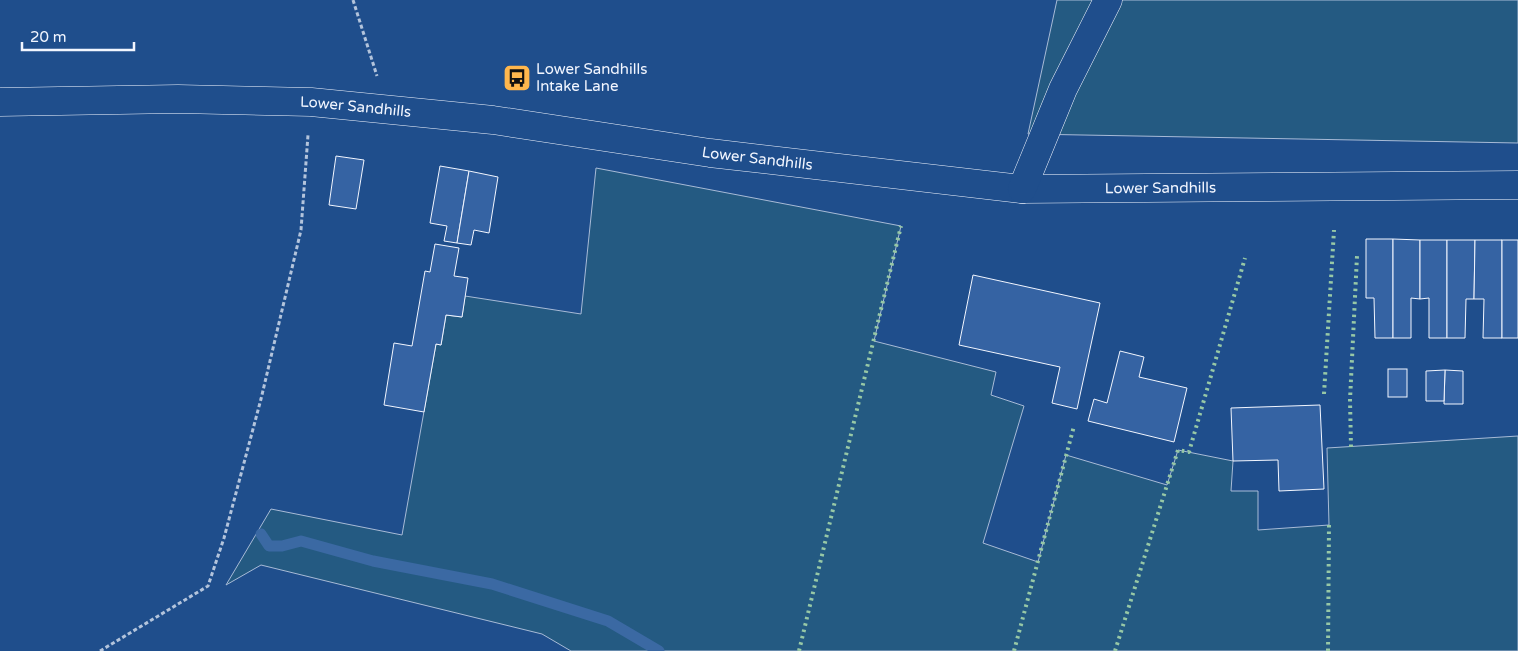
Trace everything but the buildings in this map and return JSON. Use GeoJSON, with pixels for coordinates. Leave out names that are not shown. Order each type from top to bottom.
{"type":"FeatureCollection","features":[{"type":"Feature","properties":{"kind":"street"},"geometry":{"type":"LineString","coordinates":[[1022,189],[1063,88],[1108,0]]}},
{"type":"Feature","properties":{"kind":"street","name":"Lower Sandhills"},"geometry":{"type":"LineString","coordinates":[[0,102],[178,99],[311,102],[493,120],[710,153],[1022,189],[1518,185]]}},
{"type":"Feature","properties":{"kind":"path"},"geometry":{"type":"LineString","coordinates":[[353,0],[388,110]]}},
{"type":"Feature","properties":{"kind":"path"},"geometry":{"type":"LineString","coordinates":[[100,651],[208,586],[224,538],[259,408],[301,230],[311,102]]}},
{"type":"Feature","properties":{"kind":"shaded area"},"geometry":{"type":"Polygon","coordinates":[[[1057,0],[1518,0],[1518,143],[1028,134],[1057,0]]]}},
{"type":"Feature","properties":{"kind":"shaded area"},"geometry":{"type":"Polygon","coordinates":[[[596,168],[901,226],[874,341],[996,372],[991,395],[1024,406],[983,543],[1038,562],[1066,455],[1167,485],[1178,450],[1233,461],[1231,491],[1258,491],[1258,530],[1329,525],[1327,448],[1518,436],[1518,651],[571,651],[542,634],[261,565],[226,585],[271,509],[402,535],[436,344],[441,345],[446,315],[462,317],[465,296],[581,314],[596,168]]]}},
{"type":"Feature","properties":{"kind":"waterway"},"geometry":{"type":"LineString","coordinates":[[261,534],[269,546],[282,546],[301,541],[373,561],[492,584],[608,621],[659,651]]}},
{"type":"Feature","properties":{"kind":"hedge"},"geometry":{"type":"LineString","coordinates":[[799,651],[901,226]]}},
{"type":"Feature","properties":{"kind":"hedge"},"geometry":{"type":"LineString","coordinates":[[1324,394],[1334,230]]}},
{"type":"Feature","properties":{"kind":"hedge"},"geometry":{"type":"LineString","coordinates":[[1351,447],[1350,400],[1357,256]]}},
{"type":"Feature","properties":{"kind":"hedge"},"geometry":{"type":"LineString","coordinates":[[1115,651],[1178,450],[1189,452],[1245,258]]}},
{"type":"Feature","properties":{"kind":"hedge"},"geometry":{"type":"LineString","coordinates":[[1014,651],[1074,426]]}},
{"type":"Feature","properties":{"kind":"hedge"},"geometry":{"type":"LineString","coordinates":[[1328,651],[1329,525]]}},
{"type":"Feature","properties":{"kind":"place","name":"Lower Sandhills Intake Lane"},"geometry":{"type":"Point","coordinates":[517,78]}}]}
